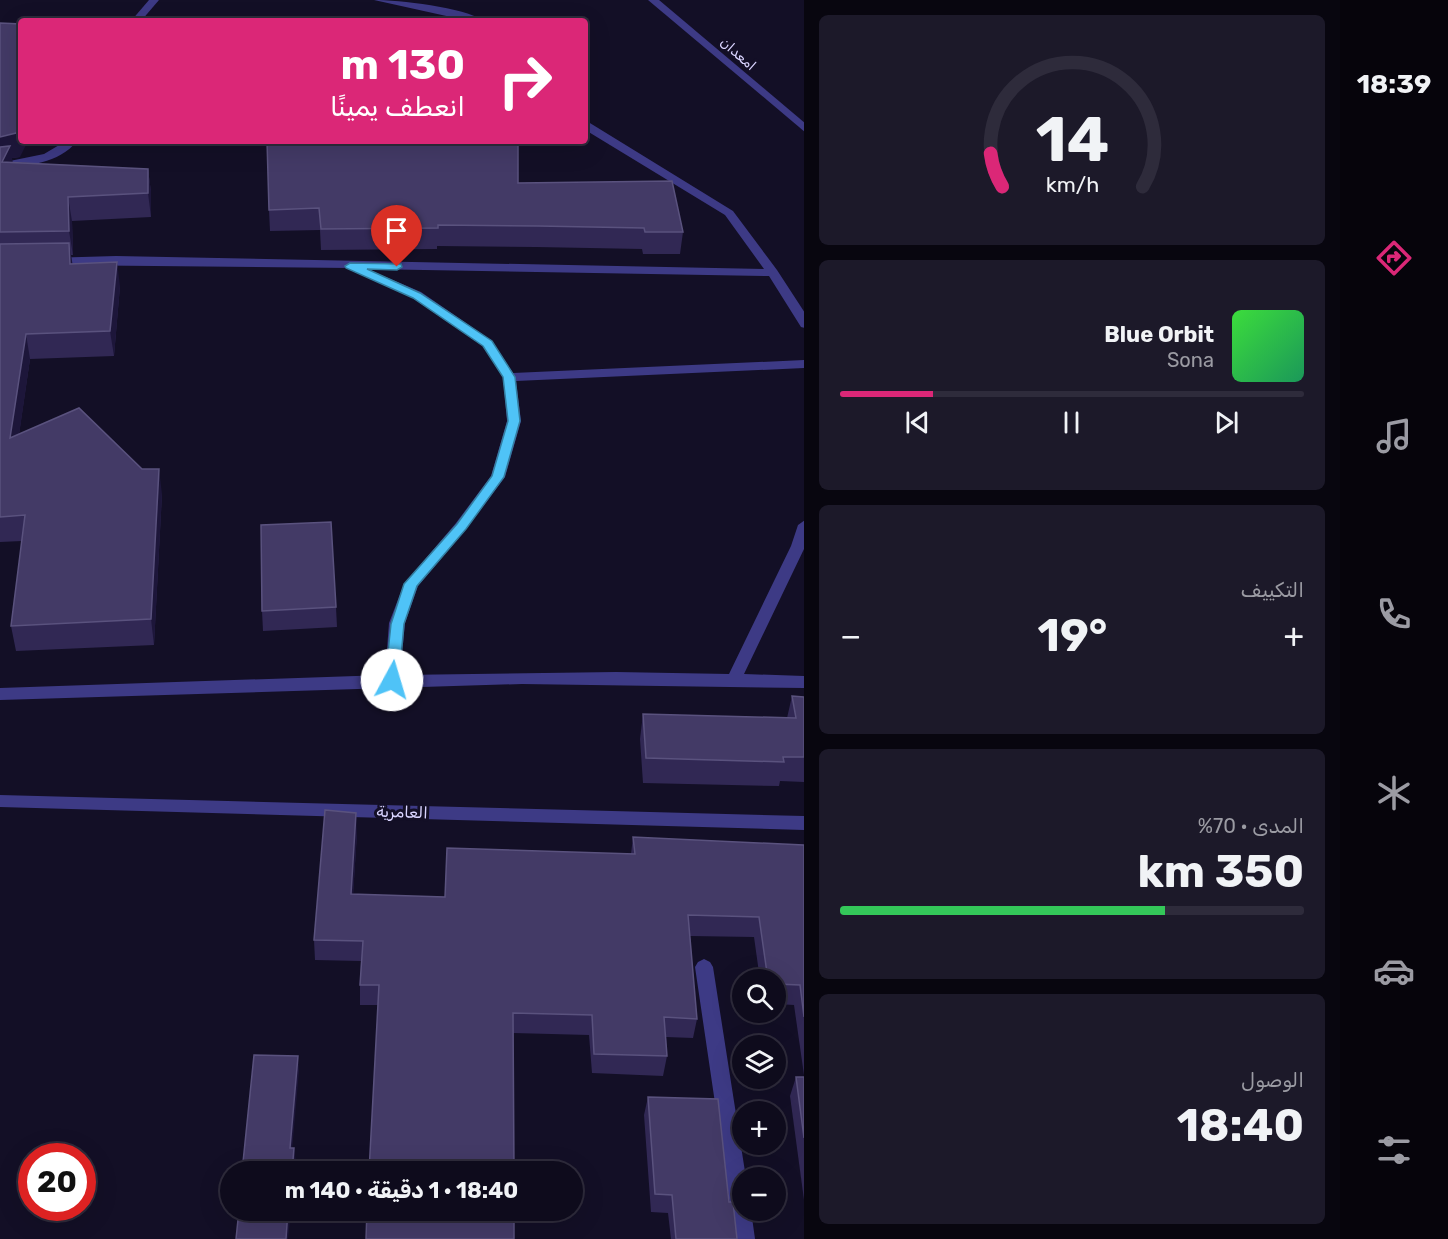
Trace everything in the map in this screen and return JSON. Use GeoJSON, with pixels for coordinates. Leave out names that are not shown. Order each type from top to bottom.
{"type":"FeatureCollection","features":[{"type":"Feature","properties":{"kind":"street"},"geometry":{"type":"LineString","coordinates":[[139,18],[154,0]]}},
{"type":"Feature","properties":{"kind":"street"},"geometry":{"type":"LineString","coordinates":[[379,0],[470,18]]}},
{"type":"Feature","properties":{"kind":"street","name":"امعدان"},"geometry":{"type":"LineString","coordinates":[[653,0],[804,129]]}},
{"type":"Feature","properties":{"kind":"street"},"geometry":{"type":"LineString","coordinates":[[588,126],[729,213],[773,273],[804,324]]}},
{"type":"Feature","properties":{"kind":"street"},"geometry":{"type":"LineString","coordinates":[[0,166],[39,160],[70,144]]}},
{"type":"Feature","properties":{"kind":"street"},"geometry":{"type":"LineString","coordinates":[[35,262],[116,260],[773,273]]}},
{"type":"Feature","properties":{"kind":"street"},"geometry":{"type":"LineString","coordinates":[[350,266],[417,295],[488,344],[509,377],[514,421],[498,477],[461,526],[411,584],[397,624],[392,680]]}},
{"type":"Feature","properties":{"kind":"street"},"geometry":{"type":"LineString","coordinates":[[509,377],[804,364]]}},
{"type":"Feature","properties":{"kind":"street"},"geometry":{"type":"LineString","coordinates":[[735,679],[798,546],[804,525]]}},
{"type":"Feature","properties":{"kind":"street"},"geometry":{"type":"LineString","coordinates":[[0,694],[392,680],[735,679],[804,682]]}},
{"type":"Feature","properties":{"kind":"street","name":"العامرية"},"geometry":{"type":"LineString","coordinates":[[0,801],[804,823]]}},
{"type":"Feature","properties":{"kind":"street"},"geometry":{"type":"LineString","coordinates":[[704,967],[745,1239]]}},
{"type":"Feature","properties":{"kind":"building"},"geometry":{"type":"Polygon","coordinates":[[[0,23],[18,24],[18,130],[16,133],[0,137],[0,23]]]}},
{"type":"Feature","properties":{"kind":"building"},"geometry":{"type":"Polygon","coordinates":[[[267,144],[518,144],[518,183],[672,181],[683,232],[645,232],[644,228],[438,225],[438,228],[321,229],[319,208],[269,210],[267,144]]]}},
{"type":"Feature","properties":{"kind":"building"},"geometry":{"type":"Polygon","coordinates":[[[10,146],[2,162],[148,169],[148,193],[68,197],[69,231],[0,232],[0,147],[10,146]]]}},
{"type":"Feature","properties":{"kind":"building"},"geometry":{"type":"Polygon","coordinates":[[[69,243],[70,264],[117,262],[110,331],[26,334],[10,438],[79,408],[142,469],[159,469],[151,619],[11,626],[25,515],[0,517],[0,244],[69,243]]]}},
{"type":"Feature","properties":{"kind":"building"},"geometry":{"type":"Polygon","coordinates":[[[331,522],[336,607],[262,611],[261,525],[331,522]]]}},
{"type":"Feature","properties":{"kind":"building"},"geometry":{"type":"Polygon","coordinates":[[[792,696],[804,697],[804,757],[783,757],[784,762],[646,758],[643,714],[796,718],[792,696]]]}},
{"type":"Feature","properties":{"kind":"building"},"geometry":{"type":"Polygon","coordinates":[[[325,810],[356,813],[351,894],[445,897],[447,848],[635,854],[633,837],[804,845],[804,1017],[800,985],[786,984],[786,969],[766,969],[759,917],[688,915],[697,1019],[664,1017],[667,1056],[594,1054],[592,1015],[513,1013],[514,1161],[370,1161],[379,985],[360,985],[363,941],[314,940],[325,810]]]}},
{"type":"Feature","properties":{"kind":"building"},"geometry":{"type":"Polygon","coordinates":[[[254,1055],[298,1056],[290,1148],[294,1148],[293,1161],[243,1161],[254,1055]]]}},
{"type":"Feature","properties":{"kind":"building"},"geometry":{"type":"Polygon","coordinates":[[[796,1077],[804,1077],[804,1138],[796,1077]]]}},
{"type":"Feature","properties":{"kind":"building"},"geometry":{"type":"Polygon","coordinates":[[[648,1097],[718,1099],[729,1202],[732,1202],[732,1221],[735,1221],[737,1239],[676,1239],[672,1195],[655,1194],[648,1097]]]}},
{"type":"Feature","properties":{"kind":"building"},"geometry":{"type":"Polygon","coordinates":[[[238,1221],[287,1221],[286,1239],[236,1239],[238,1221]]]}},
{"type":"Feature","properties":{"kind":"building"},"geometry":{"type":"Polygon","coordinates":[[[367,1221],[514,1221],[514,1239],[366,1239],[367,1221]]]}},
{"type":"Feature","properties":{"kind":"route"},"geometry":{"type":"LineString","coordinates":[[392,680],[397,624],[411,584],[461,526],[498,477],[514,421],[509,377],[488,344],[417,295],[350,266],[397,267]]}}]}
